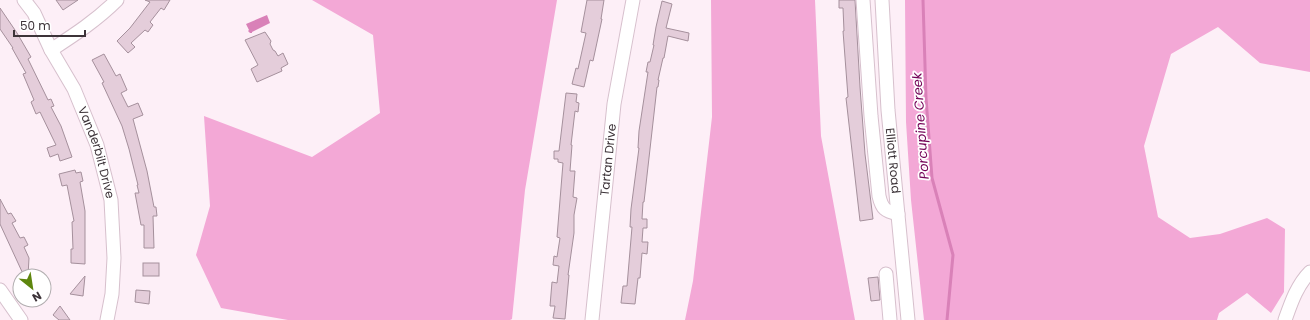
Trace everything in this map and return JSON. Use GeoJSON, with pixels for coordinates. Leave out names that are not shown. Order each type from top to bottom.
{"type":"FeatureCollection","features":[{"type":"Feature","properties":{"kind":"street","name":"Vanderbilt Drive"},"geometry":{"type":"LineString","coordinates":[[24,0],[34,13],[51,50],[74,89],[97,145],[111,200],[114,258],[112,294],[107,320]]}},
{"type":"Feature","properties":{"kind":"street"},"geometry":{"type":"LineString","coordinates":[[51,50],[86,27],[117,0]]}},
{"type":"Feature","properties":{"kind":"street","name":"Tartan Drive"},"geometry":{"type":"LineString","coordinates":[[592,320],[614,104],[633,0]]}},
{"type":"Feature","properties":{"kind":"street"},"geometry":{"type":"LineString","coordinates":[[863,0],[871,116],[879,196],[881,205],[885,209],[889,212],[898,214]]}},
{"type":"Feature","properties":{"kind":"street","name":"Elliott Road"},"geometry":{"type":"LineString","coordinates":[[882,0],[888,110],[908,320]]}},
{"type":"Feature","properties":{"kind":"street"},"geometry":{"type":"LineString","coordinates":[[1285,320],[1297,290],[1304,278],[1310,272]]}},
{"type":"Feature","properties":{"kind":"street"},"geometry":{"type":"LineString","coordinates":[[886,274],[890,320]]}},
{"type":"Feature","properties":{"kind":"street"},"geometry":{"type":"LineString","coordinates":[[0,290],[21,320]]}},
{"type":"Feature","properties":{"kind":"shaded area"},"geometry":{"type":"Polygon","coordinates":[[[312,0],[557,0],[525,190],[512,319],[288,320],[221,308],[196,255],[210,206],[204,116],[312,157],[380,113],[373,35],[312,0]]]}},
{"type":"Feature","properties":{"kind":"shaded area"},"geometry":{"type":"Polygon","coordinates":[[[711,0],[815,0],[821,136],[855,320],[685,320],[693,281],[712,117],[711,0]]]}},
{"type":"Feature","properties":{"kind":"shaded area"},"geometry":{"type":"Polygon","coordinates":[[[905,0],[1310,0],[1310,72],[1260,63],[1218,27],[1171,54],[1144,146],[1158,217],[1190,238],[1220,234],[1267,218],[1285,229],[1284,292],[1271,313],[1247,293],[1219,313],[1217,320],[924,320],[911,200],[906,122],[905,0]]]}},
{"type":"Feature","properties":{"kind":"shaded area"},"geometry":{"type":"Polygon","coordinates":[[[267,15],[270,23],[252,33],[248,31],[249,30],[246,24],[267,15]]]}},
{"type":"Feature","properties":{"kind":"building"},"geometry":{"type":"Polygon","coordinates":[[[56,0],[78,0],[63,10],[56,0]]]}},
{"type":"Feature","properties":{"kind":"building"},"geometry":{"type":"Polygon","coordinates":[[[145,0],[170,0],[164,10],[161,8],[150,22],[153,25],[148,32],[145,30],[131,43],[135,47],[128,53],[117,41],[130,28],[150,2],[145,0]]]}},
{"type":"Feature","properties":{"kind":"building"},"geometry":{"type":"Polygon","coordinates":[[[587,0],[604,0],[602,19],[593,61],[590,60],[584,87],[572,84],[576,68],[578,69],[586,33],[581,32],[587,0]]]}},
{"type":"Feature","properties":{"kind":"building"},"geometry":{"type":"Polygon","coordinates":[[[839,0],[855,0],[865,154],[873,219],[860,221],[846,98],[848,97],[843,31],[843,8],[839,8],[839,0]]]}},
{"type":"Feature","properties":{"kind":"building"},"geometry":{"type":"Polygon","coordinates":[[[662,1],[672,4],[666,28],[689,33],[688,41],[668,36],[658,80],[643,202],[642,219],[647,219],[647,228],[643,228],[642,242],[648,242],[647,254],[642,253],[640,278],[638,278],[635,304],[621,303],[623,286],[627,286],[632,227],[630,227],[631,209],[639,148],[639,131],[648,72],[646,72],[654,45],[656,27],[662,1]]]}},
{"type":"Feature","properties":{"kind":"building"},"geometry":{"type":"Polygon","coordinates":[[[0,8],[31,57],[28,59],[48,100],[51,99],[54,106],[51,107],[61,126],[72,157],[60,161],[58,154],[50,157],[47,148],[56,145],[40,112],[36,114],[31,102],[34,100],[23,74],[26,73],[13,48],[0,29],[0,8]]]}},
{"type":"Feature","properties":{"kind":"building"},"geometry":{"type":"Polygon","coordinates":[[[265,32],[271,41],[270,44],[273,50],[278,56],[283,53],[288,64],[281,68],[282,71],[257,82],[251,69],[258,65],[245,40],[265,32]]]}},
{"type":"Feature","properties":{"kind":"building"},"geometry":{"type":"Polygon","coordinates":[[[104,54],[116,76],[120,74],[127,90],[121,93],[128,107],[138,103],[143,115],[133,119],[147,171],[154,207],[156,207],[157,216],[153,216],[154,248],[144,248],[144,225],[141,225],[135,193],[139,193],[138,185],[129,149],[122,126],[102,83],[104,82],[92,60],[104,54]]]}},
{"type":"Feature","properties":{"kind":"building"},"geometry":{"type":"Polygon","coordinates":[[[566,93],[577,94],[576,102],[579,103],[578,112],[575,111],[571,145],[570,171],[575,171],[573,197],[577,198],[568,275],[565,319],[553,318],[555,306],[550,306],[552,282],[557,283],[559,266],[553,265],[554,256],[557,257],[560,238],[557,237],[563,163],[558,162],[558,159],[554,159],[554,151],[559,151],[566,93]]]}},
{"type":"Feature","properties":{"kind":"building"},"geometry":{"type":"Polygon","coordinates":[[[75,170],[76,173],[81,172],[83,181],[80,182],[85,211],[85,264],[71,263],[71,249],[73,249],[72,222],[74,221],[67,185],[62,186],[59,174],[75,170]]]}},
{"type":"Feature","properties":{"kind":"building"},"geometry":{"type":"Polygon","coordinates":[[[0,199],[8,214],[11,213],[16,221],[12,223],[20,238],[24,237],[28,245],[24,247],[29,258],[28,268],[20,268],[0,224],[0,199]]]}},
{"type":"Feature","properties":{"kind":"building"},"geometry":{"type":"Polygon","coordinates":[[[143,263],[159,263],[159,276],[143,276],[143,263]]]}},
{"type":"Feature","properties":{"kind":"building"},"geometry":{"type":"Polygon","coordinates":[[[85,276],[83,296],[70,294],[85,276]]]}},
{"type":"Feature","properties":{"kind":"building"},"geometry":{"type":"Polygon","coordinates":[[[878,277],[880,300],[871,301],[868,278],[878,277]]]}},
{"type":"Feature","properties":{"kind":"building"},"geometry":{"type":"Polygon","coordinates":[[[136,290],[150,291],[149,304],[135,302],[136,290]]]}},
{"type":"Feature","properties":{"kind":"building"},"geometry":{"type":"Polygon","coordinates":[[[60,306],[70,320],[59,320],[53,315],[60,306]]]}},
{"type":"Feature","properties":{"kind":"waterway","name":"Porcupine Creek"},"geometry":{"type":"LineString","coordinates":[[923,0],[926,98],[932,178],[953,255],[947,320]]}}]}
